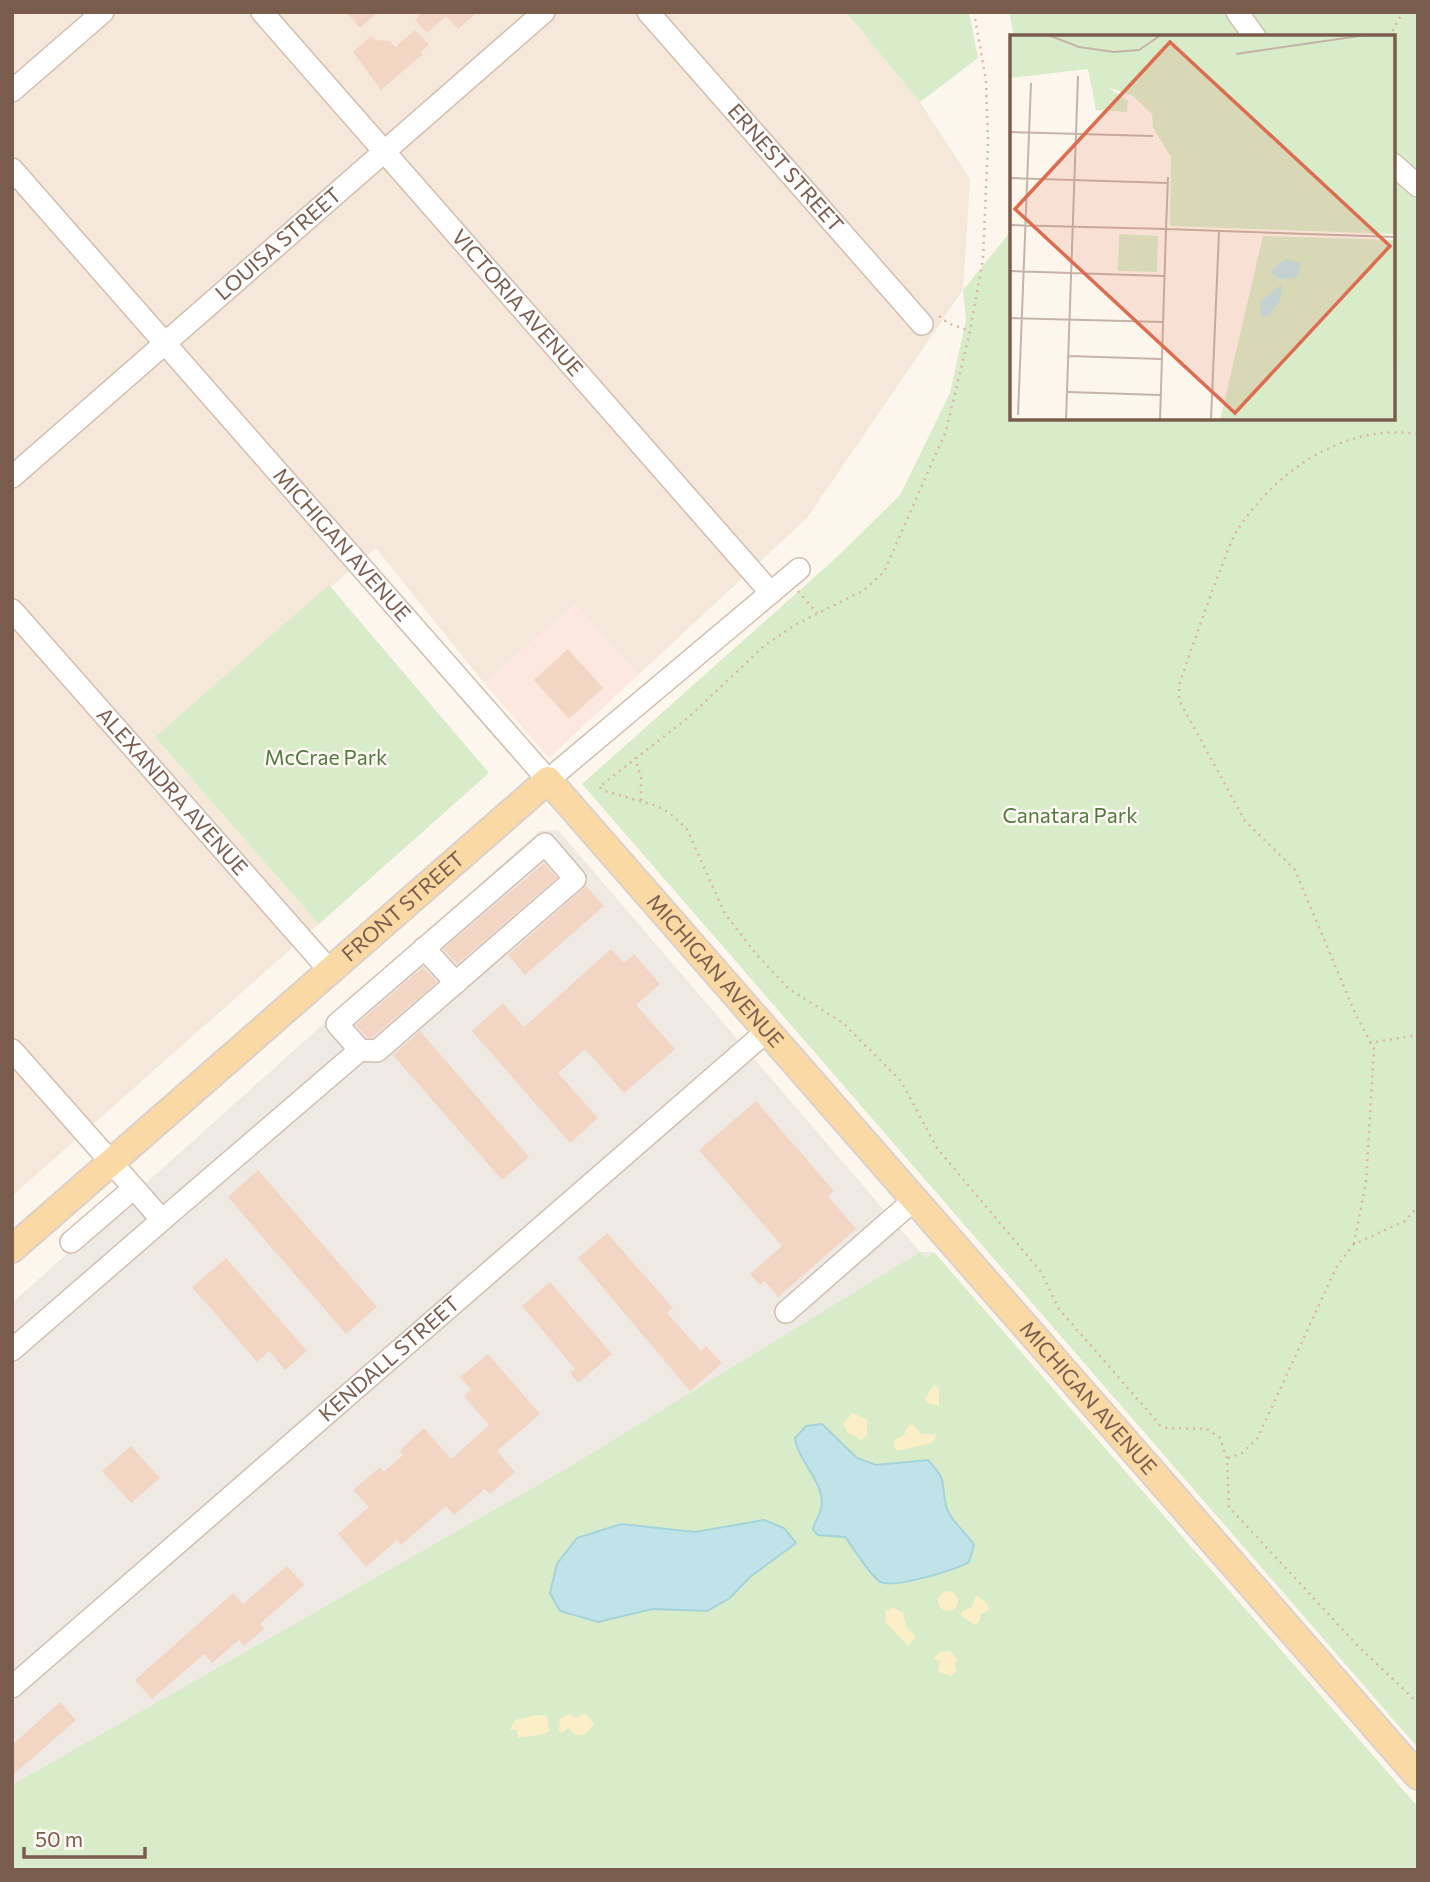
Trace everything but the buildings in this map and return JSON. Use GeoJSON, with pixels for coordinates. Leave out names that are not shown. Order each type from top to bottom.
{"type":"FeatureCollection","features":[{"type":"Feature","properties":{"kind":"main road","name":"FRONT STREET"},"geometry":{"type":"LineString","coordinates":[[12,1249],[548,780]]}},
{"type":"Feature","properties":{"kind":"main road","name":"MICHIGAN AVENUE"},"geometry":{"type":"LineString","coordinates":[[548,780],[1418,1776]]}},
{"type":"Feature","properties":{"kind":"street"},"geometry":{"type":"LineString","coordinates":[[12,91],[103,12]]}},
{"type":"Feature","properties":{"kind":"street","name":"VICTORIA AVENUE"},"geometry":{"type":"LineString","coordinates":[[262,12],[771,593]]}},
{"type":"Feature","properties":{"kind":"street","name":"LOUISA STREET"},"geometry":{"type":"LineString","coordinates":[[12,477],[544,12]]}},
{"type":"Feature","properties":{"kind":"street","name":"ERNEST STREET"},"geometry":{"type":"LineString","coordinates":[[648,12],[922,324]]}},
{"type":"Feature","properties":{"kind":"street"},"geometry":{"type":"LineString","coordinates":[[1237,12],[1254,35]]}},
{"type":"Feature","properties":{"kind":"street"},"geometry":{"type":"LineString","coordinates":[[1395,166],[1418,186]]}},
{"type":"Feature","properties":{"kind":"street","name":"MICHIGAN AVENUE"},"geometry":{"type":"LineString","coordinates":[[12,169],[548,780]]}},
{"type":"Feature","properties":{"kind":"street","name":"FRONT STREET"},"geometry":{"type":"LineString","coordinates":[[548,780],[771,593],[798,580]]}},
{"type":"Feature","properties":{"kind":"street","name":"ALEXANDRA AVENUE"},"geometry":{"type":"LineString","coordinates":[[12,611],[331,972]]}},
{"type":"Feature","properties":{"kind":"street"},"geometry":{"type":"LineString","coordinates":[[12,1350],[360,1050],[377,1051],[575,879],[545,844],[337,1024],[360,1050]]}},
{"type":"Feature","properties":{"kind":"street"},"geometry":{"type":"LineString","coordinates":[[424,948],[456,983]]}},
{"type":"Feature","properties":{"kind":"street","name":"KENDALL STREET"},"geometry":{"type":"LineString","coordinates":[[12,1687],[767,1031]]}},
{"type":"Feature","properties":{"kind":"street"},"geometry":{"type":"LineString","coordinates":[[12,1049],[162,1220]]}},
{"type":"Feature","properties":{"kind":"street"},"geometry":{"type":"LineString","coordinates":[[71,1242],[134,1188]]}},
{"type":"Feature","properties":{"kind":"street"},"geometry":{"type":"LineString","coordinates":[[786,1312],[914,1199]]}},
{"type":"Feature","properties":{"kind":"path"},"geometry":{"type":"LineString","coordinates":[[974,12],[986,81],[988,142],[983,259],[971,331],[946,431],[884,572],[864,590],[817,612],[765,645],[689,718],[599,787],[604,792],[640,801],[670,813],[687,828],[725,914],[756,954],[789,989],[822,1008],[861,1039],[901,1081],[937,1148],[1041,1272],[1059,1309],[1160,1425],[1215,1432],[1227,1459],[1229,1507],[1358,1646],[1418,1703]]}},
{"type":"Feature","properties":{"kind":"path"},"geometry":{"type":"LineString","coordinates":[[1390,35],[1403,12]]}},
{"type":"Feature","properties":{"kind":"path"},"geometry":{"type":"LineString","coordinates":[[922,324],[936,313],[948,323],[971,331]]}},
{"type":"Feature","properties":{"kind":"path"},"geometry":{"type":"LineString","coordinates":[[1227,1459],[1242,1452],[1257,1439],[1337,1266],[1353,1244],[1366,1182],[1371,1076],[1375,1058],[1300,879],[1283,857],[1245,821],[1179,700],[1179,685],[1237,531],[1276,483],[1313,456],[1349,440],[1381,431],[1418,434]]}},
{"type":"Feature","properties":{"kind":"path"},"geometry":{"type":"LineString","coordinates":[[798,580],[817,612]]}},
{"type":"Feature","properties":{"kind":"path"},"geometry":{"type":"LineString","coordinates":[[635,757],[641,778],[640,801]]}},
{"type":"Feature","properties":{"kind":"path"},"geometry":{"type":"LineString","coordinates":[[1369,1043],[1418,1035]]}},
{"type":"Feature","properties":{"kind":"path"},"geometry":{"type":"LineString","coordinates":[[1353,1244],[1405,1221],[1418,1206]]}},
{"type":"Feature","properties":{"kind":"shaded area"},"geometry":{"type":"Polygon","coordinates":[[[12,12],[846,12],[920,102],[970,179],[963,290],[807,518],[638,675],[575,604],[484,683],[376,548],[155,737],[319,924],[12,1196],[12,12]]]}},
{"type":"Feature","properties":{"kind":"shaded area"},"geometry":{"type":"Polygon","coordinates":[[[575,604],[638,675],[549,758],[484,683],[575,604]]]}},
{"type":"Feature","properties":{"kind":"shaded area"},"geometry":{"type":"Polygon","coordinates":[[[558,830],[920,1252],[934,1252],[892,1283],[12,1785],[12,1303],[539,831],[558,830]]]}},
{"type":"Feature","properties":{"kind":"green space"},"geometry":{"type":"Polygon","coordinates":[[[846,12],[969,12],[978,58],[920,102],[846,12]]]}},
{"type":"Feature","properties":{"kind":"green space","name":"Canatara Park"},"geometry":{"type":"Polygon","coordinates":[[[1009,12],[1418,12],[1418,1748],[582,784],[836,558],[900,495],[950,393],[966,320],[963,290],[1010,232],[1010,420],[1395,420],[1395,35],[1014,35],[1009,12]]]}},
{"type":"Feature","properties":{"kind":"green space","name":"McCrae Park"},"geometry":{"type":"Polygon","coordinates":[[[329,585],[489,773],[319,924],[155,737],[329,585]]]}},
{"type":"Feature","properties":{"kind":"green space"},"geometry":{"type":"Polygon","coordinates":[[[920,1252],[926,1258],[934,1252],[1418,1807],[1418,1870],[12,1870],[12,1785],[571,1466],[920,1252]]]}},
{"type":"Feature","properties":{"kind":"sand"},"geometry":{"type":"Polygon","coordinates":[[[934,1384],[939,1389],[939,1406],[927,1403],[925,1399],[934,1384]]]}},
{"type":"Feature","properties":{"kind":"sand"},"geometry":{"type":"Polygon","coordinates":[[[853,1413],[867,1420],[867,1435],[862,1440],[848,1433],[843,1423],[853,1413]]]}},
{"type":"Feature","properties":{"kind":"sand"},"geometry":{"type":"Polygon","coordinates":[[[909,1424],[914,1425],[921,1434],[937,1434],[932,1443],[897,1451],[895,1440],[904,1435],[909,1424]]]}},
{"type":"Feature","properties":{"kind":"sand"},"geometry":{"type":"Polygon","coordinates":[[[948,1591],[955,1594],[958,1601],[955,1608],[948,1611],[941,1608],[938,1601],[941,1594],[948,1591]]]}},
{"type":"Feature","properties":{"kind":"sand"},"geometry":{"type":"Polygon","coordinates":[[[976,1595],[987,1603],[989,1610],[981,1614],[979,1622],[974,1625],[961,1615],[962,1611],[972,1607],[976,1595]]]}},
{"type":"Feature","properties":{"kind":"sand"},"geometry":{"type":"Polygon","coordinates":[[[893,1607],[903,1613],[907,1628],[916,1637],[908,1646],[885,1622],[886,1611],[893,1607]]]}},
{"type":"Feature","properties":{"kind":"sand"},"geometry":{"type":"Polygon","coordinates":[[[950,1651],[958,1660],[954,1664],[957,1670],[951,1676],[938,1672],[940,1661],[933,1659],[940,1652],[950,1651]]]}},
{"type":"Feature","properties":{"kind":"sand"},"geometry":{"type":"Polygon","coordinates":[[[585,1713],[594,1723],[586,1734],[576,1735],[568,1728],[562,1733],[559,1731],[560,1719],[569,1714],[576,1718],[585,1713]]]}},
{"type":"Feature","properties":{"kind":"sand"},"geometry":{"type":"Polygon","coordinates":[[[536,1715],[547,1716],[549,1731],[518,1738],[517,1730],[510,1730],[515,1720],[536,1715]]]}},
{"type":"Feature","properties":{"kind":"water"},"geometry":{"type":"Polygon","coordinates":[[[822,1424],[857,1458],[876,1465],[928,1460],[943,1482],[946,1505],[951,1516],[974,1545],[969,1562],[924,1578],[886,1583],[879,1581],[870,1572],[845,1537],[818,1535],[813,1530],[821,1509],[820,1491],[801,1456],[795,1438],[806,1426],[822,1424]]]}},
{"type":"Feature","properties":{"kind":"water"},"geometry":{"type":"Polygon","coordinates":[[[764,1520],[784,1528],[796,1543],[750,1577],[730,1598],[707,1611],[652,1609],[598,1622],[560,1611],[550,1593],[557,1564],[577,1538],[621,1524],[695,1532],[764,1520]]]}}]}
